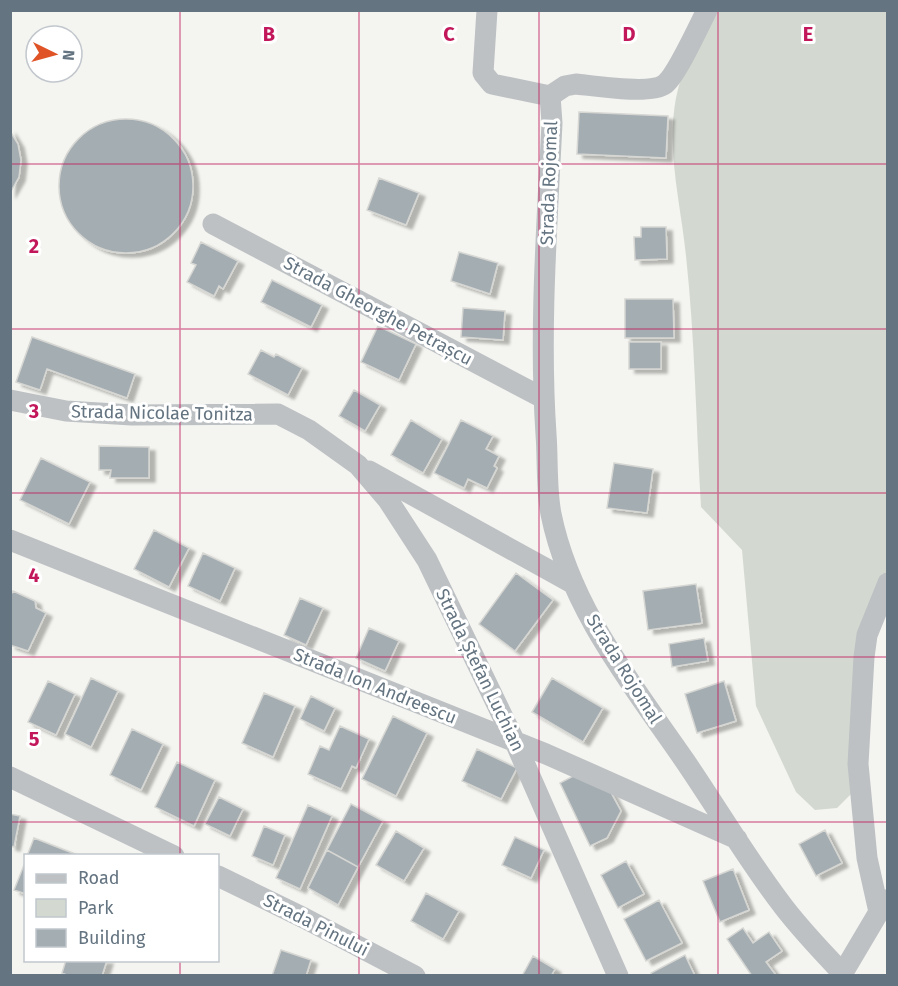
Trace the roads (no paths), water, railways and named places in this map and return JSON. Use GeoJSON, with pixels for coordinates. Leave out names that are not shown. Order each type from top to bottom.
{"type":"FeatureCollection","features":[{"type":"Feature","properties":{"kind":"street","name":"Strada Rojomal"},"geometry":{"type":"LineString","coordinates":[[487,10],[483,73],[492,84],[550,96],[565,86],[576,84],[645,90],[664,85],[675,72],[707,10]]}},
{"type":"Feature","properties":{"kind":"street","name":"Strada Rojomal"},"geometry":{"type":"LineString","coordinates":[[550,96],[552,123],[543,398],[550,510],[555,531],[574,584],[599,635],[780,904],[842,974]]}},
{"type":"Feature","properties":{"kind":"street","name":"Strada Gheorghe Petrașcu"},"geometry":{"type":"LineString","coordinates":[[213,224],[543,398]]}},
{"type":"Feature","properties":{"kind":"street","name":"Strada Nicolae Tonitza"},"geometry":{"type":"LineString","coordinates":[[10,400],[66,411],[132,415],[278,414]]}},
{"type":"Feature","properties":{"kind":"street","name":"Strada Ștefan Luchian"},"geometry":{"type":"LineString","coordinates":[[278,414],[309,430],[358,465],[388,500],[427,560],[515,742],[618,975]]}},
{"type":"Feature","properties":{"kind":"street"},"geometry":{"type":"LineString","coordinates":[[358,465],[574,584]]}},
{"type":"Feature","properties":{"kind":"street","name":"Strada Ion Andreescu"},"geometry":{"type":"LineString","coordinates":[[10,540],[556,758],[737,840]]}},
{"type":"Feature","properties":{"kind":"street"},"geometry":{"type":"LineString","coordinates":[[842,974],[883,905],[867,858],[858,764],[866,646],[877,606],[888,583]]}},
{"type":"Feature","properties":{"kind":"street"},"geometry":{"type":"LineString","coordinates":[[10,777],[172,854]]}},
{"type":"Feature","properties":{"kind":"street","name":"Strada Pinului"},"geometry":{"type":"LineString","coordinates":[[219,876],[414,975]]}}]}
